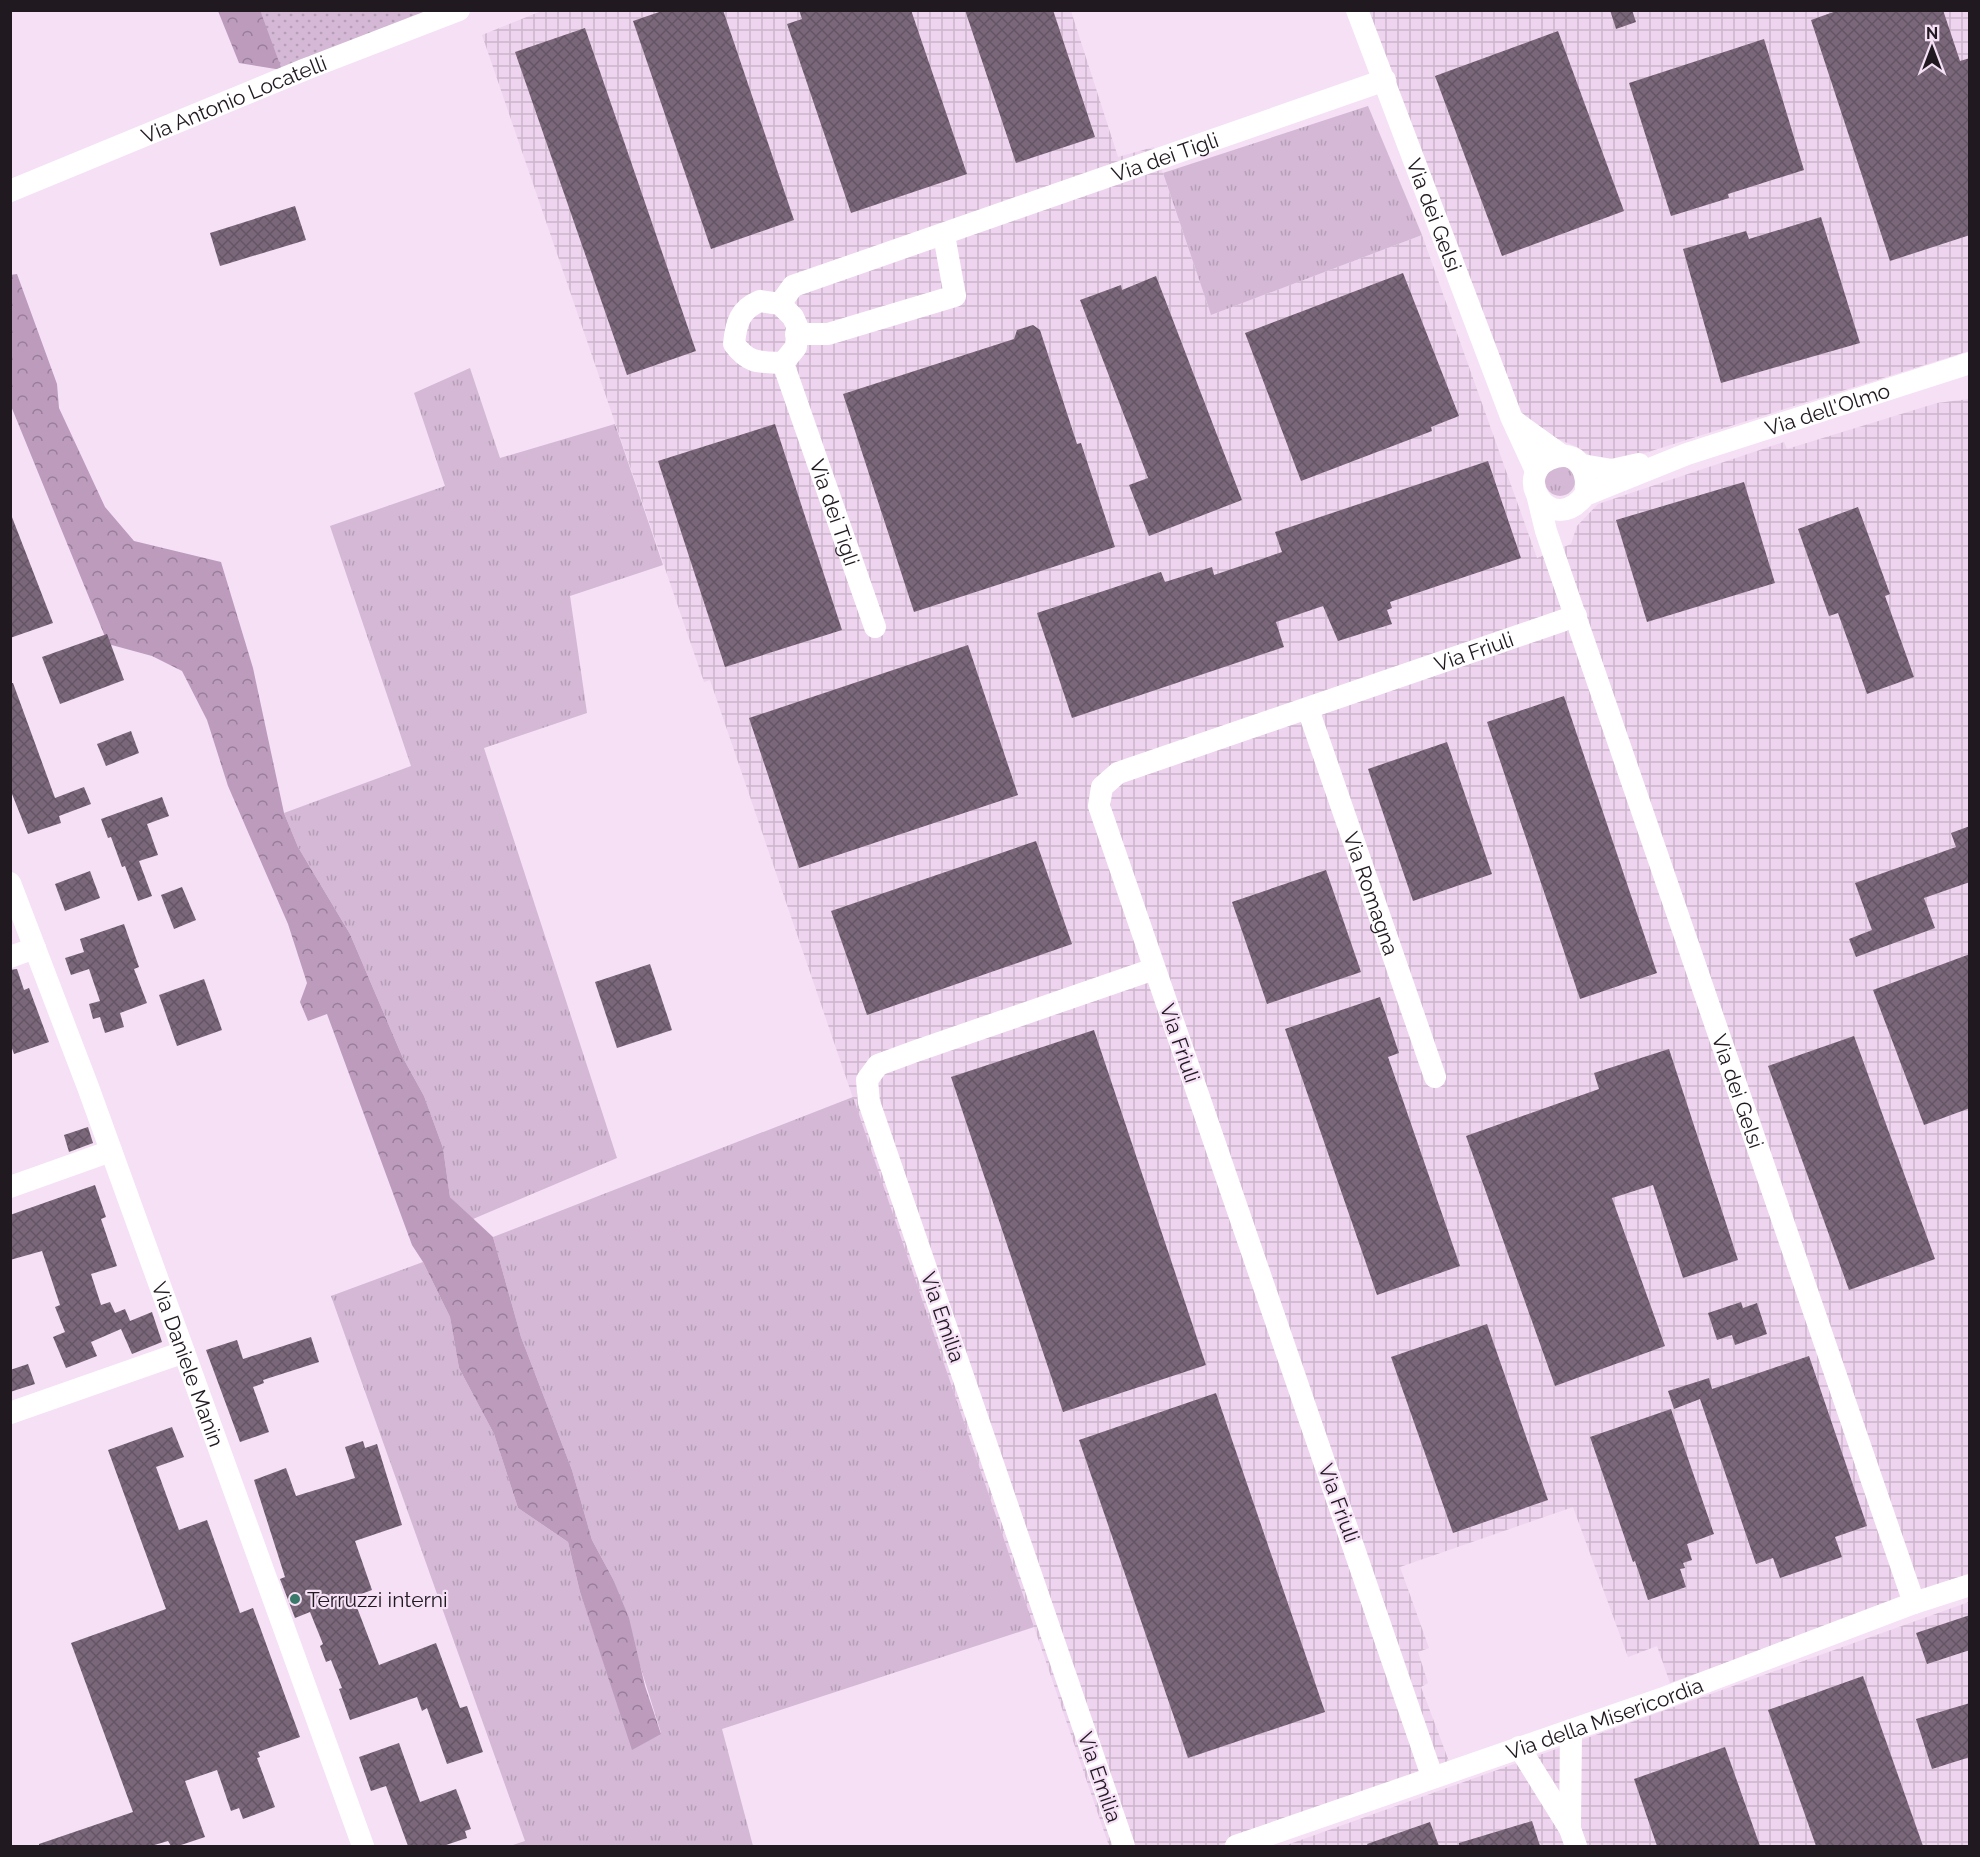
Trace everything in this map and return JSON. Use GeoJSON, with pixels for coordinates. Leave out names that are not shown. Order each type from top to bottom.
{"type":"FeatureCollection","features":[{"type":"Feature","properties":{"kind":"street","name":"Via Antonio Locatelli"},"geometry":{"type":"LineString","coordinates":[[10,191],[306,69],[459,10]]}},
{"type":"Feature","properties":{"kind":"street","name":"Via dei Gelsi"},"geometry":{"type":"LineString","coordinates":[[1357,10],[1512,419],[1536,471]]}},
{"type":"Feature","properties":{"kind":"street","name":"Via dei Tigli"},"geometry":{"type":"LineString","coordinates":[[780,304],[793,286],[1385,80]]}},
{"type":"Feature","properties":{"kind":"street"},"geometry":{"type":"LineString","coordinates":[[796,334],[828,334],[955,296],[944,235]]}},
{"type":"Feature","properties":{"kind":"street"},"geometry":{"type":"LineString","coordinates":[[760,301],[780,304],[793,317],[796,334],[796,347],[783,363],[750,360],[744,357],[734,344],[736,323],[747,306],[760,301]]}},
{"type":"Feature","properties":{"kind":"street","name":"Via dei Tigli"},"geometry":{"type":"LineString","coordinates":[[783,363],[875,627]]}},
{"type":"Feature","properties":{"kind":"street","name":"Via dell'Olmo"},"geometry":{"type":"LineString","coordinates":[[1577,502],[1687,454],[1970,363]]}},
{"type":"Feature","properties":{"kind":"street"},"geometry":{"type":"LineString","coordinates":[[1512,419],[1561,455],[1572,458],[1582,465],[1588,480],[1563,533],[1563,578]]}},
{"type":"Feature","properties":{"kind":"street","name":"Via dell'Olmo"},"geometry":{"type":"LineString","coordinates":[[1582,465],[1611,470],[1687,454]]}},
{"type":"Feature","properties":{"kind":"street"},"geometry":{"type":"LineString","coordinates":[[1561,455],[1546,459],[1536,471],[1533,485],[1538,498],[1546,506],[1557,510],[1577,502]]}},
{"type":"Feature","properties":{"kind":"street","name":"Via dei Gelsi"},"geometry":{"type":"LineString","coordinates":[[1538,498],[1563,578],[1914,1603]]}},
{"type":"Feature","properties":{"kind":"street","name":"Via Friuli"},"geometry":{"type":"LineString","coordinates":[[1432,1776],[1154,969],[1100,806],[1102,787],[1118,773],[1576,616]]}},
{"type":"Feature","properties":{"kind":"street","name":"Via Romagna"},"geometry":{"type":"LineString","coordinates":[[1308,709],[1435,1077]]}},
{"type":"Feature","properties":{"kind":"street","name":"Via Daniele Manin"},"geometry":{"type":"LineString","coordinates":[[10,883],[111,1151],[363,1846]]}},
{"type":"Feature","properties":{"kind":"street"},"geometry":{"type":"LineString","coordinates":[[10,957],[35,948]]}},
{"type":"Feature","properties":{"kind":"street","name":"Via Emilia"},"geometry":{"type":"LineString","coordinates":[[1124,1846],[869,1102],[867,1080],[878,1065],[1154,969]]}},
{"type":"Feature","properties":{"kind":"street"},"geometry":{"type":"LineString","coordinates":[[10,1187],[111,1151]]}},
{"type":"Feature","properties":{"kind":"street"},"geometry":{"type":"LineString","coordinates":[[10,1413],[184,1352]]}},
{"type":"Feature","properties":{"kind":"street","name":"Via della Misericordia"},"geometry":{"type":"LineString","coordinates":[[1236,1846],[1432,1776],[1661,1699],[1914,1603],[1970,1585]]}},
{"type":"Feature","properties":{"kind":"street"},"geometry":{"type":"LineString","coordinates":[[1570,1730],[1573,1838]]}},
{"type":"Feature","properties":{"kind":"street"},"geometry":{"type":"LineString","coordinates":[[1520,1747],[1573,1838]]}},
{"type":"Feature","properties":{"kind":"shaded area"},"geometry":{"type":"Polygon","coordinates":[[[544,10],[1071,11],[1118,157],[1154,147],[1211,315],[1422,235],[1537,558],[1571,544],[1577,526],[1598,504],[1784,442],[1787,449],[1937,403],[1969,399],[1969,1575],[1670,1683],[1657,1646],[1628,1657],[1573,1507],[1400,1567],[1429,1648],[1418,1652],[1428,1683],[1421,1687],[1450,1764],[1216,1846],[1109,1846],[710,680],[704,682],[482,35],[544,10]]]}},
{"type":"Feature","properties":{"kind":"shaded area"},"geometry":{"type":"Polygon","coordinates":[[[1365,11],[1969,11],[1969,351],[1610,464],[1598,461],[1577,447],[1538,431],[1516,408],[1365,11]]]}},
{"type":"Feature","properties":{"kind":"shaded area"},"geometry":{"type":"Polygon","coordinates":[[[1969,1602],[1969,1846],[1284,1846],[1969,1602]]]}},
{"type":"Feature","properties":{"kind":"green space"},"geometry":{"type":"Polygon","coordinates":[[[260,10],[452,11],[282,70],[260,10]]]}},
{"type":"Feature","properties":{"kind":"green space"},"geometry":{"type":"Polygon","coordinates":[[[218,11],[452,11],[282,70],[239,63],[218,11]]]}},
{"type":"Feature","properties":{"kind":"green space"},"geometry":{"type":"Polygon","coordinates":[[[1368,106],[1422,235],[1211,315],[1163,173],[1368,106]]]}},
{"type":"Feature","properties":{"kind":"green space"},"geometry":{"type":"Polygon","coordinates":[[[17,274],[57,384],[59,408],[105,507],[134,541],[221,562],[253,668],[284,813],[298,847],[350,934],[402,1056],[424,1096],[443,1148],[450,1197],[493,1237],[521,1337],[572,1470],[592,1540],[613,1579],[629,1618],[645,1686],[661,1734],[632,1750],[580,1592],[568,1542],[518,1508],[494,1434],[459,1368],[450,1317],[412,1245],[327,1014],[308,1021],[300,1002],[307,983],[288,924],[228,786],[207,720],[182,671],[152,656],[108,644],[11,406],[10,275],[17,274]]]}},
{"type":"Feature","properties":{"kind":"green space"},"geometry":{"type":"Polygon","coordinates":[[[470,368],[500,458],[615,424],[663,565],[570,596],[587,713],[484,748],[617,1158],[473,1219],[450,1197],[443,1148],[424,1096],[402,1056],[350,934],[298,847],[284,813],[411,766],[330,526],[445,486],[414,393],[470,368]]]}},
{"type":"Feature","properties":{"kind":"green space"},"geometry":{"type":"Polygon","coordinates":[[[1560,466],[1566,467],[1574,475],[1574,487],[1566,495],[1560,496],[1554,495],[1546,487],[1545,481],[1546,475],[1554,467],[1560,466]]]}},
{"type":"Feature","properties":{"kind":"green space"},"geometry":{"type":"Polygon","coordinates":[[[853,1097],[1034,1627],[722,1729],[753,1846],[510,1846],[525,1841],[331,1296],[423,1262],[450,1317],[459,1368],[494,1434],[518,1508],[568,1542],[580,1592],[633,1749],[661,1733],[613,1579],[592,1540],[572,1470],[521,1337],[493,1237],[853,1097]]]}},
{"type":"Feature","properties":{"kind":"building"},"geometry":{"type":"Polygon","coordinates":[[[665,10],[723,10],[794,220],[711,249],[633,21],[665,10]]]}},
{"type":"Feature","properties":{"kind":"building"},"geometry":{"type":"Polygon","coordinates":[[[799,10],[911,10],[967,174],[851,213],[787,24],[802,19],[799,10]]]}},
{"type":"Feature","properties":{"kind":"building"},"geometry":{"type":"Polygon","coordinates":[[[965,10],[1053,10],[1095,137],[1016,163],[965,10]]]}},
{"type":"Feature","properties":{"kind":"building"},"geometry":{"type":"Polygon","coordinates":[[[1610,10],[1632,10],[1636,22],[1616,29],[1610,10]]]}},
{"type":"Feature","properties":{"kind":"building"},"geometry":{"type":"Polygon","coordinates":[[[1839,10],[1943,10],[1960,61],[1970,58],[1970,235],[1890,261],[1811,20],[1839,10]]]}},
{"type":"Feature","properties":{"kind":"building"},"geometry":{"type":"Polygon","coordinates":[[[585,28],[696,351],[627,375],[515,52],[585,28]]]}},
{"type":"Feature","properties":{"kind":"building"},"geometry":{"type":"Polygon","coordinates":[[[1558,31],[1624,211],[1502,256],[1435,76],[1558,31]]]}},
{"type":"Feature","properties":{"kind":"building"},"geometry":{"type":"Polygon","coordinates":[[[1764,39],[1804,170],[1728,194],[1729,198],[1671,216],[1629,83],[1764,39]]]}},
{"type":"Feature","properties":{"kind":"building"},"geometry":{"type":"Polygon","coordinates":[[[295,206],[306,240],[220,266],[210,233],[295,206]]]}},
{"type":"Feature","properties":{"kind":"building"},"geometry":{"type":"Polygon","coordinates":[[[1821,217],[1860,343],[1721,383],[1683,249],[1746,231],[1749,239],[1821,217]]]}},
{"type":"Feature","properties":{"kind":"building"},"geometry":{"type":"Polygon","coordinates":[[[1403,273],[1459,416],[1431,427],[1432,431],[1301,481],[1245,333],[1403,273]]]}},
{"type":"Feature","properties":{"kind":"building"},"geometry":{"type":"Polygon","coordinates":[[[1156,276],[1242,500],[1149,536],[1129,485],[1148,478],[1080,300],[1121,285],[1122,290],[1156,276]]]}},
{"type":"Feature","properties":{"kind":"building"},"geometry":{"type":"Polygon","coordinates":[[[1033,325],[1040,330],[1077,444],[1081,443],[1115,547],[914,612],[843,394],[1014,339],[1017,330],[1033,325]]]}},
{"type":"Feature","properties":{"kind":"building"},"geometry":{"type":"Polygon","coordinates":[[[775,424],[842,630],[725,667],[658,461],[775,424]]]}},
{"type":"Feature","properties":{"kind":"building"},"geometry":{"type":"Polygon","coordinates":[[[1488,461],[1521,558],[1390,602],[1392,608],[1387,610],[1392,624],[1338,641],[1323,606],[1276,622],[1284,647],[1072,718],[1037,613],[1161,572],[1165,582],[1212,567],[1214,575],[1282,552],[1275,532],[1488,461]]]}},
{"type":"Feature","properties":{"kind":"building"},"geometry":{"type":"Polygon","coordinates":[[[1744,482],[1775,583],[1647,622],[1616,520],[1744,482]]]}},
{"type":"Feature","properties":{"kind":"building"},"geometry":{"type":"Polygon","coordinates":[[[1858,507],[1890,594],[1885,596],[1914,677],[1867,694],[1838,613],[1829,616],[1798,529],[1858,507]]]}},
{"type":"Feature","properties":{"kind":"building"},"geometry":{"type":"Polygon","coordinates":[[[10,512],[53,623],[10,638],[10,512]]]}},
{"type":"Feature","properties":{"kind":"building"},"geometry":{"type":"Polygon","coordinates":[[[107,634],[124,680],[60,704],[42,657],[107,634]]]}},
{"type":"Feature","properties":{"kind":"building"},"geometry":{"type":"Polygon","coordinates":[[[968,645],[1018,795],[799,868],[749,718],[968,645]]]}},
{"type":"Feature","properties":{"kind":"building"},"geometry":{"type":"Polygon","coordinates":[[[10,683],[13,683],[55,798],[84,787],[91,804],[59,816],[61,823],[28,834],[10,789],[10,683]]]}},
{"type":"Feature","properties":{"kind":"building"},"geometry":{"type":"Polygon","coordinates":[[[1564,696],[1657,973],[1580,999],[1487,722],[1564,696]]]}},
{"type":"Feature","properties":{"kind":"building"},"geometry":{"type":"Polygon","coordinates":[[[131,731],[139,753],[106,766],[97,744],[131,731]]]}},
{"type":"Feature","properties":{"kind":"building"},"geometry":{"type":"Polygon","coordinates":[[[1447,742],[1492,874],[1413,901],[1368,769],[1447,742]]]}},
{"type":"Feature","properties":{"kind":"building"},"geometry":{"type":"Polygon","coordinates":[[[162,797],[169,816],[147,824],[158,855],[139,861],[152,896],[138,901],[125,866],[122,867],[111,837],[108,838],[101,819],[162,797]]]}},
{"type":"Feature","properties":{"kind":"building"},"geometry":{"type":"Polygon","coordinates":[[[1970,826],[1970,882],[1924,898],[1935,928],[1856,957],[1849,939],[1872,930],[1855,883],[1956,847],[1951,833],[1970,826]]]}},
{"type":"Feature","properties":{"kind":"building"},"geometry":{"type":"Polygon","coordinates":[[[1036,841],[1072,944],[867,1015],[831,911],[1036,841]]]}},
{"type":"Feature","properties":{"kind":"building"},"geometry":{"type":"Polygon","coordinates":[[[1326,870],[1361,972],[1267,1004],[1232,902],[1326,870]]]}},
{"type":"Feature","properties":{"kind":"building"},"geometry":{"type":"Polygon","coordinates":[[[90,871],[100,898],[65,911],[55,884],[90,871]]]}},
{"type":"Feature","properties":{"kind":"building"},"geometry":{"type":"Polygon","coordinates":[[[182,887],[196,920],[174,929],[161,895],[182,887]]]}},
{"type":"Feature","properties":{"kind":"building"},"geometry":{"type":"Polygon","coordinates":[[[124,924],[139,967],[134,969],[147,1003],[120,1013],[124,1027],[105,1033],[100,1017],[93,1019],[89,1004],[100,1001],[89,969],[71,975],[65,958],[84,952],[80,939],[124,924]]]}},
{"type":"Feature","properties":{"kind":"building"},"geometry":{"type":"Polygon","coordinates":[[[1970,954],[1970,1108],[1924,1125],[1873,990],[1970,954]]]}},
{"type":"Feature","properties":{"kind":"building"},"geometry":{"type":"Polygon","coordinates":[[[650,964],[672,1030],[617,1048],[595,982],[650,964]]]}},
{"type":"Feature","properties":{"kind":"building"},"geometry":{"type":"Polygon","coordinates":[[[17,969],[24,990],[29,988],[49,1042],[14,1054],[10,1043],[10,970],[17,969]]]}},
{"type":"Feature","properties":{"kind":"building"},"geometry":{"type":"Polygon","coordinates":[[[204,979],[222,1030],[177,1046],[159,995],[204,979]]]}},
{"type":"Feature","properties":{"kind":"building"},"geometry":{"type":"Polygon","coordinates":[[[1380,997],[1399,1053],[1388,1057],[1460,1266],[1377,1295],[1285,1029],[1380,997]]]}},
{"type":"Feature","properties":{"kind":"building"},"geometry":{"type":"Polygon","coordinates":[[[1094,1030],[1206,1365],[1063,1412],[951,1077],[1094,1030]]]}},
{"type":"Feature","properties":{"kind":"building"},"geometry":{"type":"Polygon","coordinates":[[[1854,1036],[1935,1259],[1849,1290],[1768,1066],[1854,1036]]]}},
{"type":"Feature","properties":{"kind":"building"},"geometry":{"type":"Polygon","coordinates":[[[1669,1049],[1738,1260],[1683,1278],[1653,1185],[1612,1198],[1665,1346],[1555,1386],[1466,1136],[1599,1089],[1594,1073],[1669,1049]]]}},
{"type":"Feature","properties":{"kind":"building"},"geometry":{"type":"Polygon","coordinates":[[[88,1127],[93,1143],[69,1152],[64,1135],[88,1127]]]}},
{"type":"Feature","properties":{"kind":"building"},"geometry":{"type":"Polygon","coordinates":[[[95,1185],[106,1217],[101,1219],[117,1266],[91,1274],[101,1305],[110,1302],[115,1313],[125,1309],[130,1321],[152,1312],[162,1342],[132,1354],[121,1329],[91,1342],[97,1356],[66,1368],[53,1337],[65,1332],[55,1307],[60,1305],[42,1251],[10,1260],[10,1215],[95,1185]]]}},
{"type":"Feature","properties":{"kind":"building"},"geometry":{"type":"Polygon","coordinates":[[[1741,1302],[1743,1308],[1757,1303],[1767,1334],[1735,1345],[1732,1335],[1717,1340],[1708,1313],[1741,1302]]]}},
{"type":"Feature","properties":{"kind":"building"},"geometry":{"type":"Polygon","coordinates":[[[1487,1324],[1548,1500],[1453,1533],[1391,1357],[1487,1324]]]}},
{"type":"Feature","properties":{"kind":"building"},"geometry":{"type":"Polygon","coordinates":[[[311,1337],[319,1362],[263,1380],[264,1383],[253,1387],[269,1432],[240,1442],[206,1350],[237,1340],[243,1359],[311,1337]]]}},
{"type":"Feature","properties":{"kind":"building"},"geometry":{"type":"Polygon","coordinates":[[[1809,1356],[1867,1526],[1835,1537],[1842,1557],[1780,1578],[1773,1558],[1756,1564],[1700,1399],[1674,1409],[1668,1391],[1709,1378],[1712,1389],[1809,1356]]]}},
{"type":"Feature","properties":{"kind":"building"},"geometry":{"type":"Polygon","coordinates":[[[28,1364],[35,1384],[10,1392],[10,1370],[28,1364]]]}},
{"type":"Feature","properties":{"kind":"building"},"geometry":{"type":"Polygon","coordinates":[[[1216,1393],[1325,1712],[1188,1758],[1079,1440],[1216,1393]]]}},
{"type":"Feature","properties":{"kind":"building"},"geometry":{"type":"Polygon","coordinates":[[[1671,1409],[1714,1534],[1687,1544],[1692,1560],[1683,1563],[1685,1568],[1680,1569],[1686,1587],[1648,1600],[1590,1437],[1671,1409]]]}},
{"type":"Feature","properties":{"kind":"building"},"geometry":{"type":"Polygon","coordinates":[[[172,1427],[184,1457],[156,1467],[179,1530],[207,1520],[240,1613],[253,1608],[300,1737],[258,1752],[260,1757],[257,1758],[275,1807],[243,1819],[239,1808],[231,1811],[217,1770],[185,1781],[205,1837],[178,1846],[171,1846],[168,1841],[151,1846],[39,1846],[39,1844],[133,1812],[71,1643],[166,1609],[108,1450],[172,1427]]]}},
{"type":"Feature","properties":{"kind":"building"},"geometry":{"type":"Polygon","coordinates":[[[363,1441],[365,1448],[377,1444],[402,1525],[355,1541],[372,1590],[353,1597],[379,1665],[436,1643],[460,1708],[467,1706],[483,1752],[447,1764],[427,1708],[422,1711],[417,1697],[350,1720],[339,1689],[342,1688],[331,1660],[326,1662],[320,1646],[323,1644],[310,1612],[295,1618],[280,1579],[285,1577],[254,1480],[286,1468],[296,1496],[355,1478],[345,1447],[363,1441]]]}},
{"type":"Feature","properties":{"kind":"building"},"geometry":{"type":"Polygon","coordinates":[[[1970,1615],[1970,1650],[1927,1664],[1916,1633],[1970,1615]]]}},
{"type":"Feature","properties":{"kind":"building"},"geometry":{"type":"Polygon","coordinates":[[[1863,1676],[1923,1846],[1816,1846],[1768,1710],[1863,1676]]]}},
{"type":"Feature","properties":{"kind":"building"},"geometry":{"type":"Polygon","coordinates":[[[1970,1703],[1970,1757],[1932,1769],[1916,1719],[1970,1703]]]}},
{"type":"Feature","properties":{"kind":"building"},"geometry":{"type":"Polygon","coordinates":[[[399,1743],[420,1802],[456,1789],[471,1829],[465,1831],[467,1838],[443,1846],[408,1846],[386,1786],[371,1791],[359,1757],[399,1743]]]}},
{"type":"Feature","properties":{"kind":"building"},"geometry":{"type":"Polygon","coordinates":[[[1725,1747],[1760,1846],[1657,1846],[1634,1779],[1725,1747]]]}},
{"type":"Feature","properties":{"kind":"building"},"geometry":{"type":"Polygon","coordinates":[[[1532,1821],[1540,1846],[1459,1846],[1459,1843],[1532,1821]]]}},
{"type":"Feature","properties":{"kind":"building"},"geometry":{"type":"Polygon","coordinates":[[[1430,1822],[1439,1846],[1368,1846],[1367,1844],[1430,1822]]]}},
{"type":"Feature","properties":{"kind":"place","name":"Terruzzi interni"},"geometry":{"type":"Point","coordinates":[295,1599]}}]}
